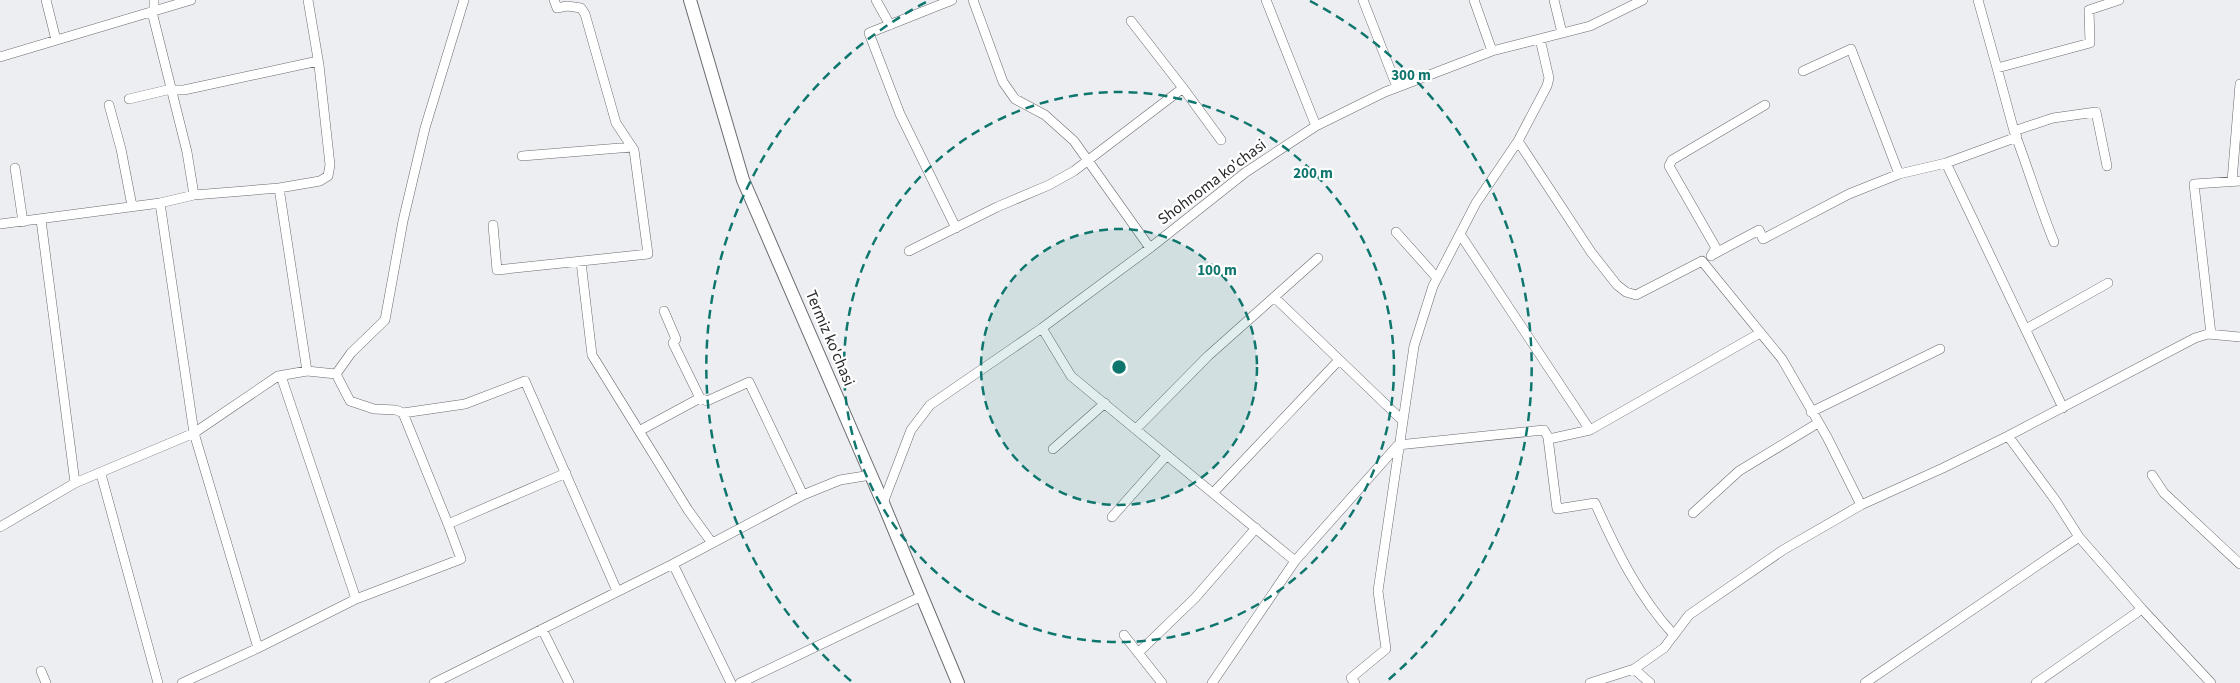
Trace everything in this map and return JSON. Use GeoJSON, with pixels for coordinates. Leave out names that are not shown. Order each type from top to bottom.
{"type":"FeatureCollection","features":[{"type":"Feature","properties":{"kind":"main road","name":"Termiz ko'chasi"},"geometry":{"type":"LineString","coordinates":[[690,0],[743,180],[883,503],[958,683]]}},
{"type":"Feature","properties":{"kind":"street"},"geometry":{"type":"LineString","coordinates":[[46,0],[56,40]]}},
{"type":"Feature","properties":{"kind":"street"},"geometry":{"type":"LineString","coordinates":[[154,0],[153,11],[187,152],[194,195]]}},
{"type":"Feature","properties":{"kind":"street"},"geometry":{"type":"LineString","coordinates":[[0,58],[191,0]]}},
{"type":"Feature","properties":{"kind":"street"},"geometry":{"type":"LineString","coordinates":[[0,224],[160,203],[194,195],[278,188],[320,181],[328,176],[330,165],[318,61],[308,0]]}},
{"type":"Feature","properties":{"kind":"street"},"geometry":{"type":"LineString","coordinates":[[336,374],[351,353],[385,320],[403,221],[425,128],[464,0]]}},
{"type":"Feature","properties":{"kind":"street"},"geometry":{"type":"LineString","coordinates":[[493,225],[497,270],[648,254],[641,194],[632,147],[616,123],[585,14],[581,8],[567,6],[557,8],[554,0]]}},
{"type":"Feature","properties":{"kind":"street"},"geometry":{"type":"LineString","coordinates":[[876,0],[890,25]]}},
{"type":"Feature","properties":{"kind":"street"},"geometry":{"type":"LineString","coordinates":[[952,0],[869,33],[900,114],[956,228]]}},
{"type":"Feature","properties":{"kind":"street"},"geometry":{"type":"LineString","coordinates":[[973,0],[1004,82],[1015,99],[1045,115],[1074,142],[1150,248]]}},
{"type":"Feature","properties":{"kind":"street"},"geometry":{"type":"LineString","coordinates":[[1266,0],[1316,126]]}},
{"type":"Feature","properties":{"kind":"street"},"geometry":{"type":"LineString","coordinates":[[1363,0],[1397,87]]}},
{"type":"Feature","properties":{"kind":"street"},"geometry":{"type":"LineString","coordinates":[[1474,0],[1492,51]]}},
{"type":"Feature","properties":{"kind":"street"},"geometry":{"type":"LineString","coordinates":[[1554,0],[1562,32]]}},
{"type":"Feature","properties":{"kind":"street","name":"Shohnoma ko'chasi"},"geometry":{"type":"LineString","coordinates":[[883,503],[911,430],[930,405],[1042,328],[1150,248],[1246,172],[1316,126],[1397,87],[1492,51],[1590,26],[1643,0]]}},
{"type":"Feature","properties":{"kind":"street"},"geometry":{"type":"LineString","coordinates":[[1978,0],[2016,134],[2033,181],[2034,192],[2054,242]]}},
{"type":"Feature","properties":{"kind":"street"},"geometry":{"type":"LineString","coordinates":[[1997,68],[2090,43],[2089,10],[2119,0]]}},
{"type":"Feature","properties":{"kind":"street"},"geometry":{"type":"LineString","coordinates":[[1131,22],[1221,140]]}},
{"type":"Feature","properties":{"kind":"street"},"geometry":{"type":"LineString","coordinates":[[1355,683],[1350,678],[1386,649],[1378,591],[1414,346],[1437,278],[1476,203],[1518,141],[1547,86],[1549,78],[1540,39]]}},
{"type":"Feature","properties":{"kind":"street"},"geometry":{"type":"LineString","coordinates":[[1803,71],[1851,48],[1899,174]]}},
{"type":"Feature","properties":{"kind":"street"},"geometry":{"type":"LineString","coordinates":[[128,99],[172,90],[184,90],[318,61]]}},
{"type":"Feature","properties":{"kind":"street"},"geometry":{"type":"LineString","coordinates":[[2211,334],[2194,184],[2236,181],[2240,84]]}},
{"type":"Feature","properties":{"kind":"street"},"geometry":{"type":"LineString","coordinates":[[909,251],[1049,185],[1088,161],[1182,88]]}},
{"type":"Feature","properties":{"kind":"street"},"geometry":{"type":"LineString","coordinates":[[109,105],[121,149],[132,206]]}},
{"type":"Feature","properties":{"kind":"street"},"geometry":{"type":"LineString","coordinates":[[1714,254],[1716,248],[1669,163],[1765,105]]}},
{"type":"Feature","properties":{"kind":"street"},"geometry":{"type":"LineString","coordinates":[[1518,141],[1591,252],[1617,285],[1626,292],[1636,295],[1759,230],[1763,239],[1849,194],[1899,174],[1946,163],[2053,118],[2096,112],[2106,166]]}},
{"type":"Feature","properties":{"kind":"street"},"geometry":{"type":"LineString","coordinates":[[522,156],[632,147]]}},
{"type":"Feature","properties":{"kind":"street"},"geometry":{"type":"LineString","coordinates":[[1946,163],[2063,408]]}},
{"type":"Feature","properties":{"kind":"street"},"geometry":{"type":"LineString","coordinates":[[15,168],[23,222]]}},
{"type":"Feature","properties":{"kind":"street"},"geometry":{"type":"LineString","coordinates":[[278,188],[307,371]]}},
{"type":"Feature","properties":{"kind":"street"},"geometry":{"type":"LineString","coordinates":[[160,203],[194,432],[258,648]]}},
{"type":"Feature","properties":{"kind":"street"},"geometry":{"type":"LineString","coordinates":[[41,220],[75,483]]}},
{"type":"Feature","properties":{"kind":"street"},"geometry":{"type":"LineString","coordinates":[[1396,232],[1437,278]]}},
{"type":"Feature","properties":{"kind":"street"},"geometry":{"type":"LineString","coordinates":[[1460,234],[1590,430]]}},
{"type":"Feature","properties":{"kind":"street"},"geometry":{"type":"LineString","coordinates":[[1136,430],[1208,356],[1318,258]]}},
{"type":"Feature","properties":{"kind":"street"},"geometry":{"type":"LineString","coordinates":[[1702,261],[1782,360],[1861,505]]}},
{"type":"Feature","properties":{"kind":"street"},"geometry":{"type":"LineString","coordinates":[[581,262],[592,355],[688,510],[712,542]]}},
{"type":"Feature","properties":{"kind":"street"},"geometry":{"type":"LineString","coordinates":[[2026,329],[2108,283]]}},
{"type":"Feature","properties":{"kind":"street"},"geometry":{"type":"LineString","coordinates":[[1274,297],[1403,422]]}},
{"type":"Feature","properties":{"kind":"street"},"geometry":{"type":"LineString","coordinates":[[664,311],[676,339],[673,343],[700,398]]}},
{"type":"Feature","properties":{"kind":"street"},"geometry":{"type":"LineString","coordinates":[[1042,328],[1071,376],[1294,561]]}},
{"type":"Feature","properties":{"kind":"street"},"geometry":{"type":"LineString","coordinates":[[1548,438],[1590,430],[1760,333]]}},
{"type":"Feature","properties":{"kind":"street"},"geometry":{"type":"LineString","coordinates":[[1590,683],[1634,669],[1664,648],[1689,615],[1783,550],[1861,505],[1944,468],[2008,436],[2195,338],[2211,334],[2240,337]]}},
{"type":"Feature","properties":{"kind":"street"},"geometry":{"type":"LineString","coordinates":[[1812,412],[1940,349]]}},
{"type":"Feature","properties":{"kind":"street"},"geometry":{"type":"LineString","coordinates":[[1213,493],[1339,360]]}},
{"type":"Feature","properties":{"kind":"street"},"geometry":{"type":"LineString","coordinates":[[0,527],[75,483],[101,474],[194,432],[281,376],[307,371],[336,374]]}},
{"type":"Feature","properties":{"kind":"street"},"geometry":{"type":"LineString","coordinates":[[336,374],[350,401],[374,409],[396,410],[403,413],[466,404],[525,381],[617,591]]}},
{"type":"Feature","properties":{"kind":"street"},"geometry":{"type":"LineString","coordinates":[[281,376],[356,599]]}},
{"type":"Feature","properties":{"kind":"street"},"geometry":{"type":"LineString","coordinates":[[639,431],[700,398],[707,400],[748,382],[803,495]]}},
{"type":"Feature","properties":{"kind":"street"},"geometry":{"type":"LineString","coordinates":[[1052,449],[1105,403]]}},
{"type":"Feature","properties":{"kind":"street"},"geometry":{"type":"LineString","coordinates":[[182,683],[258,648],[356,599],[461,559],[403,413]]}},
{"type":"Feature","properties":{"kind":"street"},"geometry":{"type":"LineString","coordinates":[[1693,512],[1739,471],[1818,423]]}},
{"type":"Feature","properties":{"kind":"street"},"geometry":{"type":"LineString","coordinates":[[1212,683],[1294,561],[1398,445],[1544,430],[1548,438],[1557,509],[1595,503],[1612,541],[1654,613],[1674,635]]}},
{"type":"Feature","properties":{"kind":"street"},"geometry":{"type":"LineString","coordinates":[[2008,436],[2056,501],[2079,537],[2211,683]]}},
{"type":"Feature","properties":{"kind":"street"},"geometry":{"type":"LineString","coordinates":[[1112,517],[1167,455]]}},
{"type":"Feature","properties":{"kind":"street"},"geometry":{"type":"LineString","coordinates":[[448,524],[566,473]]}},
{"type":"Feature","properties":{"kind":"street"},"geometry":{"type":"LineString","coordinates":[[101,474],[158,683]]}},
{"type":"Feature","properties":{"kind":"street"},"geometry":{"type":"LineString","coordinates":[[434,683],[673,564],[803,495],[840,480],[871,475]]}},
{"type":"Feature","properties":{"kind":"street"},"geometry":{"type":"LineString","coordinates":[[2152,475],[2164,493],[2240,564]]}},
{"type":"Feature","properties":{"kind":"street"},"geometry":{"type":"LineString","coordinates":[[1138,653],[1194,598],[1256,528]]}},
{"type":"Feature","properties":{"kind":"street"},"geometry":{"type":"LineString","coordinates":[[1865,683],[2079,537]]}},
{"type":"Feature","properties":{"kind":"street"},"geometry":{"type":"LineString","coordinates":[[673,564],[732,683]]}},
{"type":"Feature","properties":{"kind":"street"},"geometry":{"type":"LineString","coordinates":[[740,683],[922,596]]}},
{"type":"Feature","properties":{"kind":"street"},"geometry":{"type":"LineString","coordinates":[[2036,683],[2142,608]]}},
{"type":"Feature","properties":{"kind":"street"},"geometry":{"type":"LineString","coordinates":[[542,628],[569,683]]}},
{"type":"Feature","properties":{"kind":"street"},"geometry":{"type":"LineString","coordinates":[[1124,635],[1162,683]]}},
{"type":"Feature","properties":{"kind":"street"},"geometry":{"type":"LineString","coordinates":[[1634,669],[1650,683]]}},
{"type":"Feature","properties":{"kind":"street"},"geometry":{"type":"LineString","coordinates":[[41,671],[46,683]]}}]}
